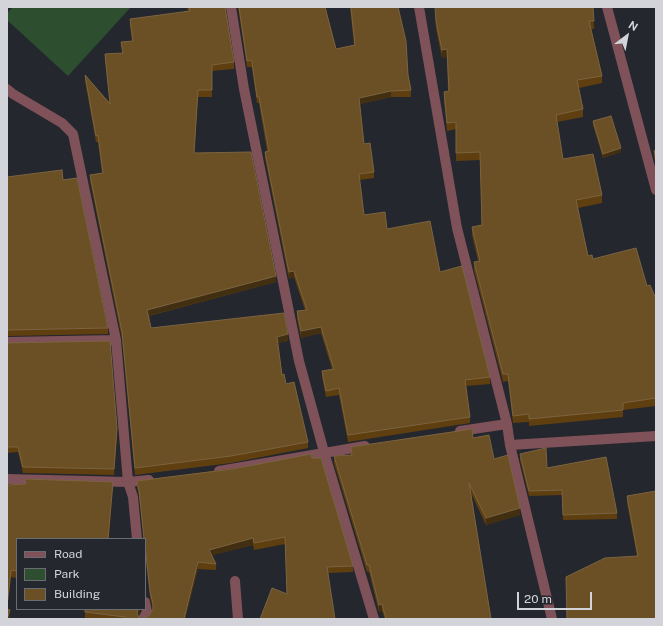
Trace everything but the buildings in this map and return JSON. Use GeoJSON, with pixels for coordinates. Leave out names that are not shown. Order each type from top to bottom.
{"type":"FeatureCollection","features":[{"type":"Feature","properties":{"kind":"street"},"geometry":{"type":"LineString","coordinates":[[231,7],[244,89],[299,361],[324,452],[374,619]]}},
{"type":"Feature","properties":{"kind":"street"},"geometry":{"type":"LineString","coordinates":[[419,7],[457,228],[507,424],[510,445],[552,619]]}},
{"type":"Feature","properties":{"kind":"street"},"geometry":{"type":"LineString","coordinates":[[607,7],[656,190]]}},
{"type":"Feature","properties":{"kind":"street"},"geometry":{"type":"LineString","coordinates":[[9,95],[62,123],[73,134],[116,340],[128,482],[133,498],[137,538]]}},
{"type":"Feature","properties":{"kind":"street"},"geometry":{"type":"LineString","coordinates":[[7,342],[116,340]]}},
{"type":"Feature","properties":{"kind":"street"},"geometry":{"type":"LineString","coordinates":[[454,432],[507,424]]}},
{"type":"Feature","properties":{"kind":"street"},"geometry":{"type":"LineString","coordinates":[[510,445],[656,436]]}},
{"type":"Feature","properties":{"kind":"street"},"geometry":{"type":"LineString","coordinates":[[210,472],[377,444]]}},
{"type":"Feature","properties":{"kind":"street"},"geometry":{"type":"LineString","coordinates":[[7,479],[128,482],[158,479]]}},
{"type":"Feature","properties":{"kind":"street"},"geometry":{"type":"LineString","coordinates":[[235,581],[238,619]]}},
{"type":"Feature","properties":{"kind":"green space"},"geometry":{"type":"Polygon","coordinates":[[[13,7],[131,7],[68,76],[7,20],[7,13],[13,7]]]}}]}
